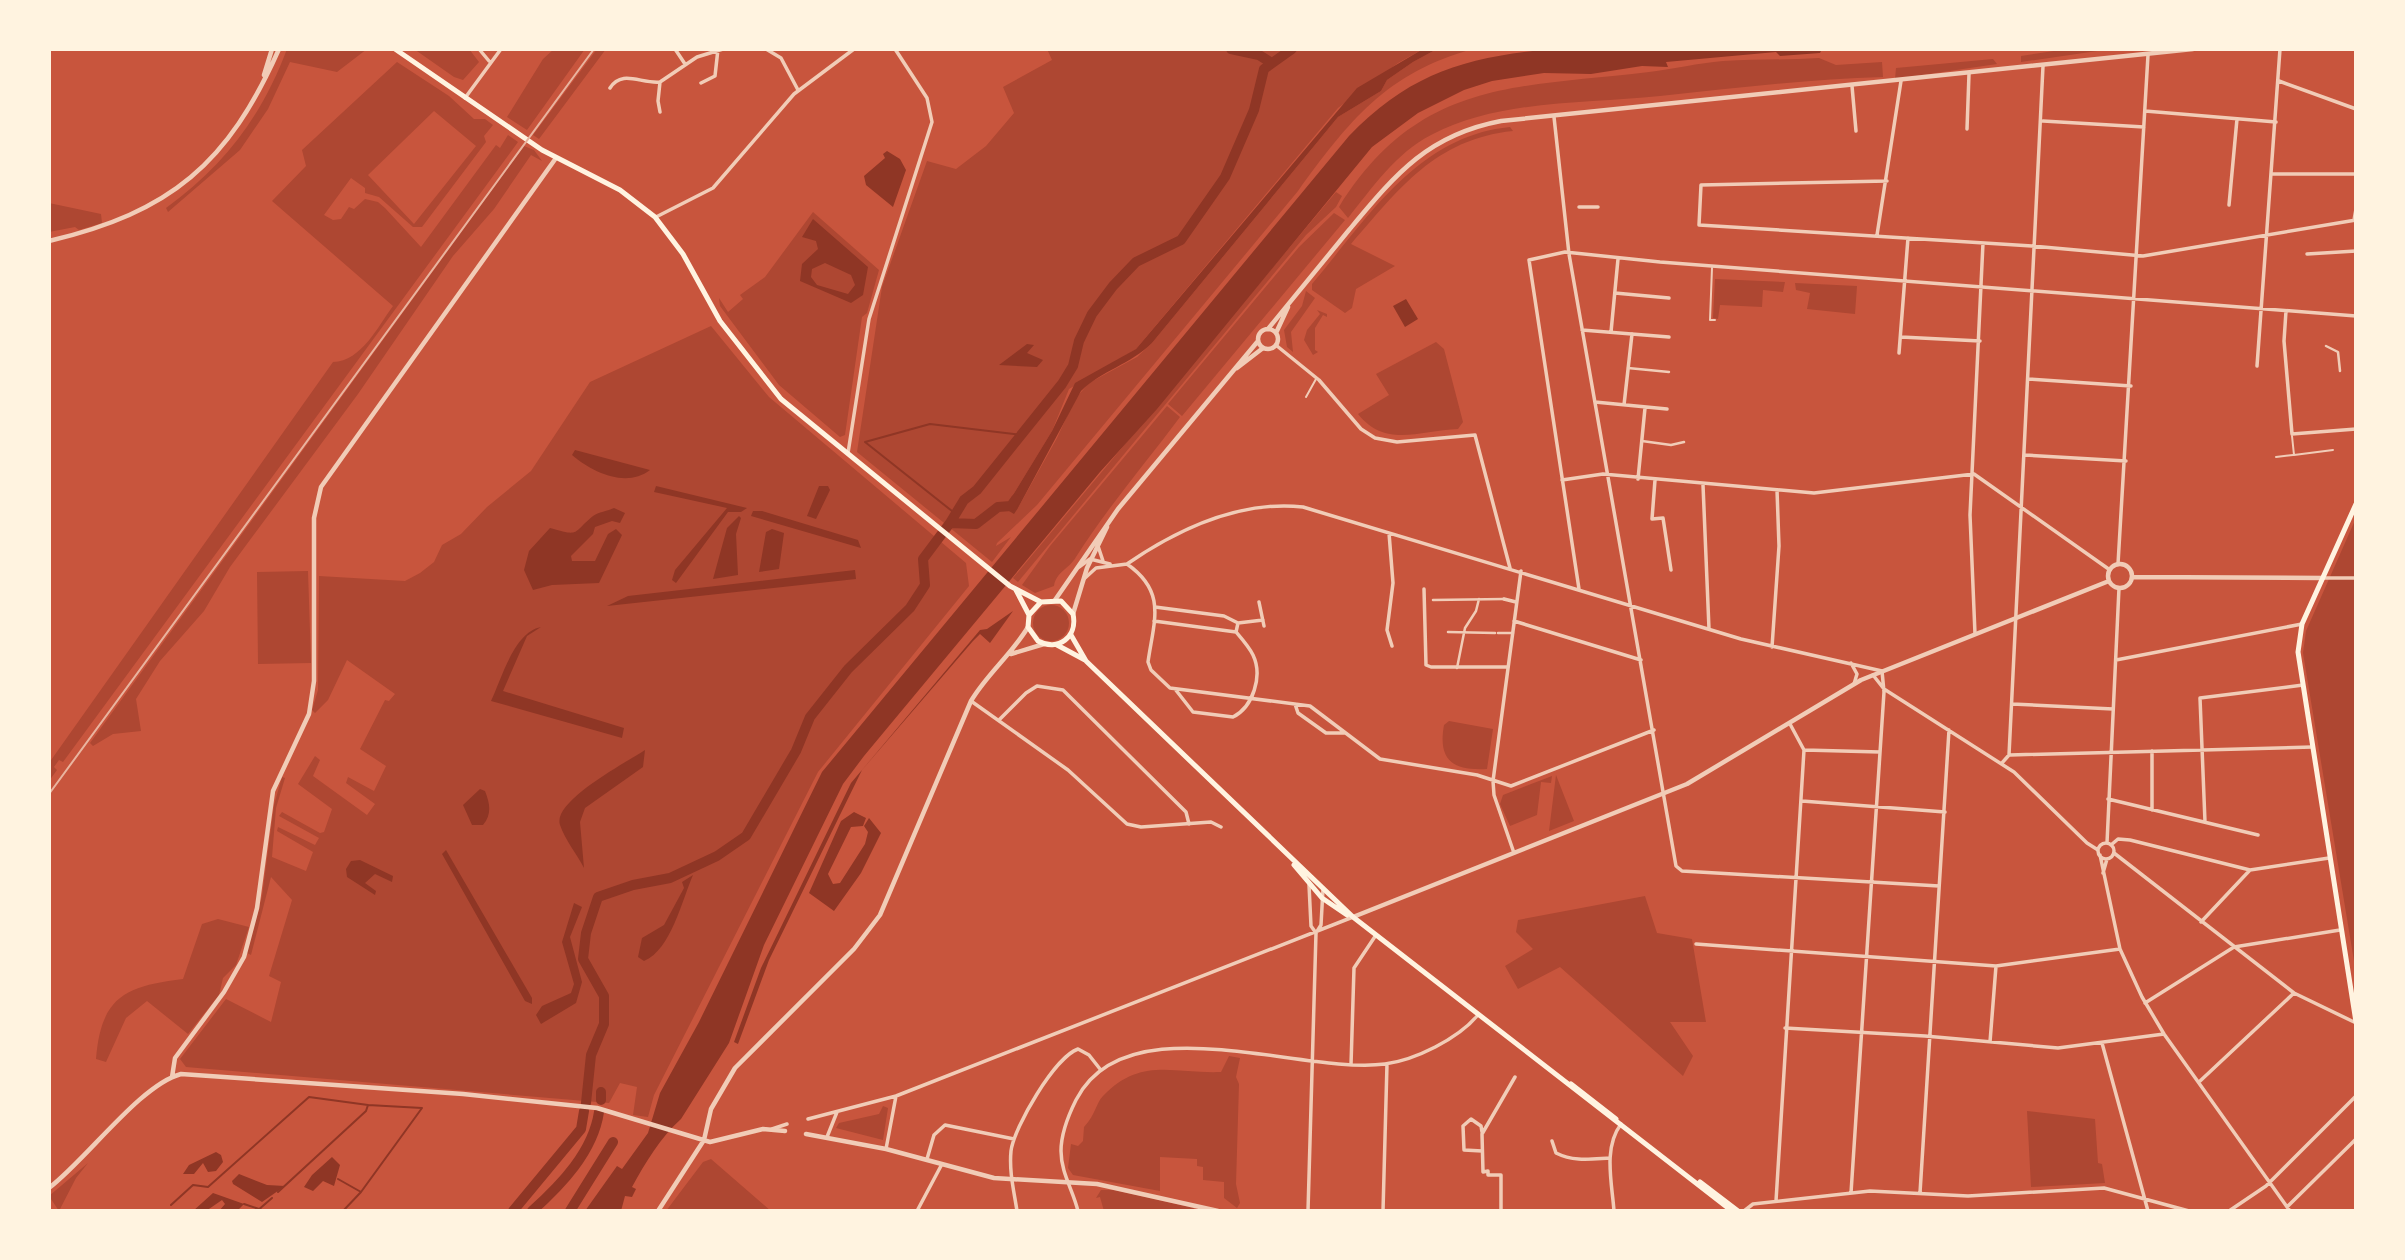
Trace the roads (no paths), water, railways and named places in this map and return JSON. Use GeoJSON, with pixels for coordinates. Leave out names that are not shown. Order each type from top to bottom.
{"type":"FeatureCollection","features":[{"type":"Feature","properties":{"kind":"main road"},"geometry":{"type":"LineString","coordinates":[[395,49],[534,144],[620,190],[655,217],[683,254],[720,321],[762,379],[808,423],[1013,588],[1041,602],[1055,600],[1066,604],[1073,614],[1071,635],[1086,661]]}},
{"type":"Feature","properties":{"kind":"main road"},"geometry":{"type":"LineString","coordinates":[[2355,1022],[2298,652],[2302,624],[2356,504]]}},
{"type":"Feature","properties":{"kind":"main road"},"geometry":{"type":"LineString","coordinates":[[1013,588],[1029,615],[1028,627],[1033,636],[1044,644],[1057,645],[1086,661],[1287,857],[1353,917]]}},
{"type":"Feature","properties":{"kind":"main road"},"geometry":{"type":"LineString","coordinates":[[1029,615],[1041,602]]}},
{"type":"Feature","properties":{"kind":"main road"},"geometry":{"type":"LineString","coordinates":[[1057,645],[1071,635]]}},
{"type":"Feature","properties":{"kind":"main road"},"geometry":{"type":"LineString","coordinates":[[1287,857],[1322,898],[1353,917],[1738,1211]]}},
{"type":"Feature","properties":{"kind":"main road"},"geometry":{"type":"LineString","coordinates":[[1691,1177],[1732,1211]]}},
{"type":"Feature","properties":{"kind":"street"},"geometry":{"type":"LineString","coordinates":[[260,89],[272,49]]}},
{"type":"Feature","properties":{"kind":"street"},"geometry":{"type":"LineString","coordinates":[[49,240],[115,223],[162,199],[192,175],[224,143],[260,89],[279,49]]}},
{"type":"Feature","properties":{"kind":"street"},"geometry":{"type":"LineString","coordinates":[[479,49],[489,61]]}},
{"type":"Feature","properties":{"kind":"street"},"geometry":{"type":"LineString","coordinates":[[465,98],[489,61],[501,49]]}},
{"type":"Feature","properties":{"kind":"street"},"geometry":{"type":"LineString","coordinates":[[676,49],[685,64]]}},
{"type":"Feature","properties":{"kind":"street"},"geometry":{"type":"LineString","coordinates":[[610,88],[616,79],[624,77],[660,82],[685,64],[720,49]]}},
{"type":"Feature","properties":{"kind":"street"},"geometry":{"type":"LineString","coordinates":[[701,83],[715,76],[720,49]]}},
{"type":"Feature","properties":{"kind":"street"},"geometry":{"type":"LineString","coordinates":[[766,49],[781,58],[798,90]]}},
{"type":"Feature","properties":{"kind":"street"},"geometry":{"type":"LineString","coordinates":[[655,217],[713,188],[798,90],[854,49]]}},
{"type":"Feature","properties":{"kind":"street"},"geometry":{"type":"LineString","coordinates":[[848,455],[869,319],[932,122],[927,98],[895,49]]}},
{"type":"Feature","properties":{"kind":"street"},"geometry":{"type":"LineString","coordinates":[[1055,600],[1109,522],[1258,341],[1261,331],[1268,329],[1389,182],[1425,151],[1472,127],[2193,49]]}},
{"type":"Feature","properties":{"kind":"street"},"geometry":{"type":"LineString","coordinates":[[2258,366],[2280,49]]}},
{"type":"Feature","properties":{"kind":"street"},"geometry":{"type":"LineString","coordinates":[[2109,580],[2110,570],[2118,564],[2126,461],[2148,55]]}},
{"type":"Feature","properties":{"kind":"street"},"geometry":{"type":"LineString","coordinates":[[2002,763],[2010,755],[2043,121],[2043,66]]}},
{"type":"Feature","properties":{"kind":"street"},"geometry":{"type":"LineString","coordinates":[[1968,130],[1969,74]]}},
{"type":"Feature","properties":{"kind":"street"},"geometry":{"type":"LineString","coordinates":[[1877,235],[1901,81]]}},
{"type":"Feature","properties":{"kind":"street"},"geometry":{"type":"LineString","coordinates":[[2278,81],[2356,109]]}},
{"type":"Feature","properties":{"kind":"street"},"geometry":{"type":"LineString","coordinates":[[660,82],[657,101],[660,111]]}},
{"type":"Feature","properties":{"kind":"street"},"geometry":{"type":"LineString","coordinates":[[1852,86],[1856,131]]}},
{"type":"Feature","properties":{"kind":"street"},"geometry":{"type":"LineString","coordinates":[[2145,111],[2276,122]]}},
{"type":"Feature","properties":{"kind":"street"},"geometry":{"type":"LineString","coordinates":[[1554,117],[1569,254],[1679,869],[1939,886]]}},
{"type":"Feature","properties":{"kind":"street"},"geometry":{"type":"LineString","coordinates":[[2229,205],[2237,119]]}},
{"type":"Feature","properties":{"kind":"street"},"geometry":{"type":"LineString","coordinates":[[2043,121],[2144,127]]}},
{"type":"Feature","properties":{"kind":"street"},"geometry":{"type":"LineString","coordinates":[[172,1077],[175,1058],[224,992],[244,957],[257,908],[273,791],[309,714],[314,681],[313,533],[318,495],[338,460],[556,158]]}},
{"type":"Feature","properties":{"kind":"street"},"geometry":{"type":"LineString","coordinates":[[2271,174],[2356,174]]}},
{"type":"Feature","properties":{"kind":"street"},"geometry":{"type":"LineString","coordinates":[[1887,181],[1701,185],[1699,225],[1877,235],[2138,255],[2355,220],[2356,208]]}},
{"type":"Feature","properties":{"kind":"street"},"geometry":{"type":"LineString","coordinates":[[1579,207],[1598,208]]}},
{"type":"Feature","properties":{"kind":"street"},"geometry":{"type":"LineString","coordinates":[[1899,353],[1908,238]]}},
{"type":"Feature","properties":{"kind":"street"},"geometry":{"type":"LineString","coordinates":[[1975,634],[1970,515],[1983,243]]}},
{"type":"Feature","properties":{"kind":"street"},"geometry":{"type":"LineString","coordinates":[[2307,254],[2356,251]]}},
{"type":"Feature","properties":{"kind":"street"},"geometry":{"type":"LineString","coordinates":[[1579,589],[1529,260],[1565,252],[1712,267],[2356,316]]}},
{"type":"Feature","properties":{"kind":"street"},"geometry":{"type":"LineString","coordinates":[[1611,332],[1618,259]]}},
{"type":"Feature","properties":{"kind":"street"},"geometry":{"type":"LineString","coordinates":[[1615,293],[1669,298]]}},
{"type":"Feature","properties":{"kind":"street"},"geometry":{"type":"LineString","coordinates":[[1292,300],[1276,333],[1277,346],[1335,395],[1361,429],[1382,441],[1475,436],[1510,568]]}},
{"type":"Feature","properties":{"kind":"street"},"geometry":{"type":"LineString","coordinates":[[2286,311],[2284,341],[2292,434],[2356,429]]}},
{"type":"Feature","properties":{"kind":"street"},"geometry":{"type":"LineString","coordinates":[[1268,329],[1276,333]]}},
{"type":"Feature","properties":{"kind":"street"},"geometry":{"type":"LineString","coordinates":[[1582,330],[1669,337]]}},
{"type":"Feature","properties":{"kind":"street"},"geometry":{"type":"LineString","coordinates":[[1624,405],[1632,334]]}},
{"type":"Feature","properties":{"kind":"street"},"geometry":{"type":"LineString","coordinates":[[1900,337],[1980,341]]}},
{"type":"Feature","properties":{"kind":"street"},"geometry":{"type":"LineString","coordinates":[[1258,341],[1263,348],[1277,346]]}},
{"type":"Feature","properties":{"kind":"street"},"geometry":{"type":"LineString","coordinates":[[2326,346],[2338,352],[2340,371]]}},
{"type":"Feature","properties":{"kind":"street"},"geometry":{"type":"LineString","coordinates":[[1228,375],[1263,348]]}},
{"type":"Feature","properties":{"kind":"street"},"geometry":{"type":"LineString","coordinates":[[1628,368],[1669,372]]}},
{"type":"Feature","properties":{"kind":"street"},"geometry":{"type":"LineString","coordinates":[[2029,379],[2131,386]]}},
{"type":"Feature","properties":{"kind":"street"},"geometry":{"type":"LineString","coordinates":[[1595,402],[1667,408]]}},
{"type":"Feature","properties":{"kind":"street"},"geometry":{"type":"LineString","coordinates":[[1638,479],[1645,407]]}},
{"type":"Feature","properties":{"kind":"street"},"geometry":{"type":"LineString","coordinates":[[1642,441],[1671,445],[1684,442]]}},
{"type":"Feature","properties":{"kind":"street"},"geometry":{"type":"LineString","coordinates":[[2025,455],[2126,461]]}},
{"type":"Feature","properties":{"kind":"street"},"geometry":{"type":"LineString","coordinates":[[1562,480],[1608,475],[1703,485],[1831,492],[1974,474],[2110,570]]}},
{"type":"Feature","properties":{"kind":"street"},"geometry":{"type":"LineString","coordinates":[[1655,480],[1652,519],[1663,518],[1671,570]]}},
{"type":"Feature","properties":{"kind":"street"},"geometry":{"type":"LineString","coordinates":[[1703,485],[1709,629]]}},
{"type":"Feature","properties":{"kind":"street"},"geometry":{"type":"LineString","coordinates":[[1772,647],[1779,546],[1776,490]]}},
{"type":"Feature","properties":{"kind":"street"},"geometry":{"type":"LineString","coordinates":[[1084,579],[1096,568],[1126,564],[1183,530],[1229,513],[1270,506],[1315,509],[1772,647],[1849,661],[1882,671]]}},
{"type":"Feature","properties":{"kind":"street"},"geometry":{"type":"LineString","coordinates":[[1073,614],[1090,559],[1109,522]]}},
{"type":"Feature","properties":{"kind":"street"},"geometry":{"type":"LineString","coordinates":[[1389,533],[1393,583],[1387,630],[1392,646]]}},
{"type":"Feature","properties":{"kind":"street"},"geometry":{"type":"LineString","coordinates":[[1098,545],[1102,561]]}},
{"type":"Feature","properties":{"kind":"street"},"geometry":{"type":"LineString","coordinates":[[1077,568],[1090,559],[1112,564]]}},
{"type":"Feature","properties":{"kind":"street"},"geometry":{"type":"LineString","coordinates":[[1126,564],[1149,585],[1155,607],[1149,666],[1175,689],[1193,712],[1233,717],[1248,706],[1255,663],[1236,632],[1238,623]]}},
{"type":"Feature","properties":{"kind":"street"},"geometry":{"type":"LineString","coordinates":[[2118,564],[2128,567],[2132,577],[2129,584],[2119,588]]}},
{"type":"Feature","properties":{"kind":"street"},"geometry":{"type":"LineString","coordinates":[[1514,853],[1494,795],[1493,781],[1521,571]]}},
{"type":"Feature","properties":{"kind":"street"},"geometry":{"type":"LineString","coordinates":[[2132,577],[2356,578]]}},
{"type":"Feature","properties":{"kind":"street"},"geometry":{"type":"LineString","coordinates":[[808,1119],[896,1096],[1316,933],[1687,784],[1873,675],[2109,580]]}},
{"type":"Feature","properties":{"kind":"street"},"geometry":{"type":"LineString","coordinates":[[2109,580],[2119,588]]}},
{"type":"Feature","properties":{"kind":"street"},"geometry":{"type":"LineString","coordinates":[[2119,588],[2108,799],[2109,844],[2114,853],[2294,993],[2355,1022]]}},
{"type":"Feature","properties":{"kind":"street"},"geometry":{"type":"LineString","coordinates":[[1424,589],[1426,665],[1457,668],[1508,667]]}},
{"type":"Feature","properties":{"kind":"street"},"geometry":{"type":"LineString","coordinates":[[1457,668],[1465,633],[1479,599]]}},
{"type":"Feature","properties":{"kind":"street"},"geometry":{"type":"LineString","coordinates":[[1424,600],[1516,601]]}},
{"type":"Feature","properties":{"kind":"street"},"geometry":{"type":"LineString","coordinates":[[1259,602],[1264,626]]}},
{"type":"Feature","properties":{"kind":"street"},"geometry":{"type":"LineString","coordinates":[[1155,607],[1224,616],[1238,623],[1263,620]]}},
{"type":"Feature","properties":{"kind":"street"},"geometry":{"type":"LineString","coordinates":[[1154,621],[1236,632]]}},
{"type":"Feature","properties":{"kind":"street"},"geometry":{"type":"LineString","coordinates":[[1514,621],[1641,660]]}},
{"type":"Feature","properties":{"kind":"street"},"geometry":{"type":"LineString","coordinates":[[2116,660],[2302,624]]}},
{"type":"Feature","properties":{"kind":"street"},"geometry":{"type":"LineString","coordinates":[[658,1211],[704,1140],[711,1109],[735,1068],[854,949],[880,915],[971,701],[990,673],[1010,654],[1028,627]]}},
{"type":"Feature","properties":{"kind":"street"},"geometry":{"type":"LineString","coordinates":[[1448,632],[1513,633]]}},
{"type":"Feature","properties":{"kind":"street"},"geometry":{"type":"LineString","coordinates":[[1424,634],[1434,634]]}},
{"type":"Feature","properties":{"kind":"street"},"geometry":{"type":"LineString","coordinates":[[1010,654],[1044,644]]}},
{"type":"Feature","properties":{"kind":"street"},"geometry":{"type":"LineString","coordinates":[[1849,661],[1857,674],[1853,685]]}},
{"type":"Feature","properties":{"kind":"street"},"geometry":{"type":"LineString","coordinates":[[1851,1193],[1884,689],[1882,671]]}},
{"type":"Feature","properties":{"kind":"street"},"geometry":{"type":"LineString","coordinates":[[1873,675],[1884,689],[2002,763],[2043,798],[2087,843],[2098,850],[2120,949],[2145,1003],[2288,1209],[2356,1139]]}},
{"type":"Feature","properties":{"kind":"street"},"geometry":{"type":"LineString","coordinates":[[2205,822],[2200,698],[2303,685]]}},
{"type":"Feature","properties":{"kind":"street"},"geometry":{"type":"LineString","coordinates":[[999,720],[1026,692],[1037,686],[1063,690],[1186,812],[1189,824]]}},
{"type":"Feature","properties":{"kind":"street"},"geometry":{"type":"LineString","coordinates":[[1175,689],[1317,709],[1380,758],[1478,775],[1511,786],[1654,730]]}},
{"type":"Feature","properties":{"kind":"street"},"geometry":{"type":"LineString","coordinates":[[971,701],[1068,770],[1127,824],[1211,822],[1221,827]]}},
{"type":"Feature","properties":{"kind":"street"},"geometry":{"type":"LineString","coordinates":[[1295,704],[1298,713],[1326,733],[1347,733]]}},
{"type":"Feature","properties":{"kind":"street"},"geometry":{"type":"LineString","coordinates":[[2012,704],[2113,709]]}},
{"type":"Feature","properties":{"kind":"street"},"geometry":{"type":"LineString","coordinates":[[1776,1201],[1804,750],[1790,724]]}},
{"type":"Feature","properties":{"kind":"street"},"geometry":{"type":"LineString","coordinates":[[1920,1194],[1949,730]]}},
{"type":"Feature","properties":{"kind":"street"},"geometry":{"type":"LineString","coordinates":[[2010,755],[2312,747]]}},
{"type":"Feature","properties":{"kind":"street"},"geometry":{"type":"LineString","coordinates":[[1804,750],[1880,752]]}},
{"type":"Feature","properties":{"kind":"street"},"geometry":{"type":"LineString","coordinates":[[2152,751],[2152,810]]}},
{"type":"Feature","properties":{"kind":"street"},"geometry":{"type":"LineString","coordinates":[[2108,799],[2258,835]]}},
{"type":"Feature","properties":{"kind":"street"},"geometry":{"type":"LineString","coordinates":[[1802,802],[1945,812]]}},
{"type":"Feature","properties":{"kind":"street"},"geometry":{"type":"LineString","coordinates":[[2098,850],[2118,839],[2130,840],[2250,870],[2329,858]]}},
{"type":"Feature","properties":{"kind":"street"},"geometry":{"type":"LineString","coordinates":[[2103,875],[2108,859],[2114,853]]}},
{"type":"Feature","properties":{"kind":"street"},"geometry":{"type":"LineString","coordinates":[[2099,855],[2108,859]]}},
{"type":"Feature","properties":{"kind":"street"},"geometry":{"type":"LineString","coordinates":[[2201,922],[2250,870]]}},
{"type":"Feature","properties":{"kind":"street"},"geometry":{"type":"LineString","coordinates":[[1309,885],[1311,926],[1316,933]]}},
{"type":"Feature","properties":{"kind":"street"},"geometry":{"type":"LineString","coordinates":[[1308,1211],[1316,933],[1321,925],[1323,887]]}},
{"type":"Feature","properties":{"kind":"street"},"geometry":{"type":"LineString","coordinates":[[2145,1003],[2234,947],[2340,930]]}},
{"type":"Feature","properties":{"kind":"street"},"geometry":{"type":"LineString","coordinates":[[1351,1065],[1354,968],[1376,935]]}},
{"type":"Feature","properties":{"kind":"street"},"geometry":{"type":"LineString","coordinates":[[1696,944],[1996,966],[2120,949]]}},
{"type":"Feature","properties":{"kind":"street"},"geometry":{"type":"LineString","coordinates":[[1990,1042],[1996,966]]}},
{"type":"Feature","properties":{"kind":"street"},"geometry":{"type":"LineString","coordinates":[[2199,1082],[2294,993]]}},
{"type":"Feature","properties":{"kind":"street"},"geometry":{"type":"LineString","coordinates":[[1078,1211],[1061,1150],[1067,1118],[1080,1092],[1100,1069],[1151,1049],[1312,1059],[1351,1065],[1387,1064],[1423,1052],[1464,1027],[1479,1013]]}},
{"type":"Feature","properties":{"kind":"street"},"geometry":{"type":"LineString","coordinates":[[1786,1028],[1929,1036],[2068,1048],[2164,1034]]}},
{"type":"Feature","properties":{"kind":"street"},"geometry":{"type":"LineString","coordinates":[[2102,1043],[2148,1211]]}},
{"type":"Feature","properties":{"kind":"street"},"geometry":{"type":"LineString","coordinates":[[1017,1211],[1011,1149],[1049,1072],[1078,1049],[1100,1069]]}},
{"type":"Feature","properties":{"kind":"street"},"geometry":{"type":"LineString","coordinates":[[1383,1211],[1387,1064]]}},
{"type":"Feature","properties":{"kind":"street"},"geometry":{"type":"LineString","coordinates":[[50,1187],[92,1150],[150,1089],[172,1077],[215,1075],[597,1108],[710,1142],[787,1124]]}},
{"type":"Feature","properties":{"kind":"street"},"geometry":{"type":"LineString","coordinates":[[1482,1134],[1515,1077]]}},
{"type":"Feature","properties":{"kind":"street"},"geometry":{"type":"LineString","coordinates":[[886,1149],[896,1096]]}},
{"type":"Feature","properties":{"kind":"street"},"geometry":{"type":"LineString","coordinates":[[2229,1211],[2254,1195],[2356,1096]]}},
{"type":"Feature","properties":{"kind":"street"},"geometry":{"type":"LineString","coordinates":[[827,1136],[837,1112]]}},
{"type":"Feature","properties":{"kind":"street"},"geometry":{"type":"LineString","coordinates":[[1482,1150],[1464,1150],[1466,1122],[1477,1121],[1481,1126],[1483,1171],[1488,1171],[1488,1175],[1501,1175],[1501,1211]]}},
{"type":"Feature","properties":{"kind":"street"},"geometry":{"type":"LineString","coordinates":[[1614,1211],[1612,1135],[1621,1124]]}},
{"type":"Feature","properties":{"kind":"street"},"geometry":{"type":"LineString","coordinates":[[927,1159],[934,1135],[945,1125],[1014,1139]]}},
{"type":"Feature","properties":{"kind":"street"},"geometry":{"type":"LineString","coordinates":[[772,1129],[785,1131]]}},
{"type":"Feature","properties":{"kind":"street"},"geometry":{"type":"LineString","coordinates":[[806,1134],[886,1149],[1013,1181],[1097,1184],[1218,1211]]}},
{"type":"Feature","properties":{"kind":"street"},"geometry":{"type":"LineString","coordinates":[[1552,1141],[1556,1153],[1564,1158],[1611,1158]]}},
{"type":"Feature","properties":{"kind":"street"},"geometry":{"type":"LineString","coordinates":[[917,1211],[942,1164]]}},
{"type":"Feature","properties":{"kind":"street"},"geometry":{"type":"LineString","coordinates":[[1744,1211],[1754,1204],[1851,1193],[1968,1196],[2104,1188],[2189,1211]]}},
{"type":"Feature","properties":{"kind":"street"},"geometry":{"type":"LineString","coordinates":[[1662,1211],[1699,1211]]}},
{"type":"Feature","properties":{"kind":"lane"},"geometry":{"type":"LineString","coordinates":[[1712,267],[1710,320],[1715,320]]}},
{"type":"Feature","properties":{"kind":"lane"},"geometry":{"type":"LineString","coordinates":[[1306,397],[1316,378]]}},
{"type":"Feature","properties":{"kind":"lane"},"geometry":{"type":"LineString","coordinates":[[2292,434],[2294,455]]}},
{"type":"Feature","properties":{"kind":"lane"},"geometry":{"type":"LineString","coordinates":[[2276,457],[2333,450]]}},
{"type":"Feature","properties":{"kind":"waterway"},"geometry":{"type":"LineString","coordinates":[[1231,49],[1259,55],[1270,62]]}},
{"type":"Feature","properties":{"kind":"waterway"},"geometry":{"type":"LineString","coordinates":[[950,523],[964,500],[977,490],[1062,384],[1073,366],[1079,341],[1092,314],[1113,286],[1136,262],[1181,240],[1225,177],[1254,110],[1264,69],[1292,49]]}},
{"type":"Feature","properties":{"kind":"waterway"},"geometry":{"type":"LineString","coordinates":[[957,515],[865,442],[930,424],[1023,435]]}},
{"type":"Feature","properties":{"kind":"waterway"},"geometry":{"type":"LineString","coordinates":[[586,1103],[591,1055],[604,1024],[604,996],[583,959],[586,933],[598,897],[633,885],[670,878],[717,856],[746,836],[796,751],[810,717],[848,669],[910,608],[925,585],[923,559],[950,523],[976,524],[998,507],[1011,506],[1016,499]]}},
{"type":"Feature","properties":{"kind":"waterway"},"geometry":{"type":"LineString","coordinates":[[601,1092],[601,1100]]}},
{"type":"Feature","properties":{"kind":"waterway"},"geometry":{"type":"LineString","coordinates":[[171,1205],[193,1185],[208,1187],[309,1097],[368,1105],[366,1111],[278,1192]]}},
{"type":"Feature","properties":{"kind":"waterway"},"geometry":{"type":"LineString","coordinates":[[361,1192],[422,1108],[368,1105]]}},
{"type":"Feature","properties":{"kind":"waterway"},"geometry":{"type":"LineString","coordinates":[[513,1211],[581,1129],[584,1111]]}},
{"type":"Feature","properties":{"kind":"waterway"},"geometry":{"type":"LineString","coordinates":[[532,1211],[564,1179],[583,1154],[596,1127],[599,1112]]}},
{"type":"Feature","properties":{"kind":"waterway"},"geometry":{"type":"LineString","coordinates":[[570,1211],[613,1142]]}},
{"type":"Feature","properties":{"kind":"waterway"},"geometry":{"type":"LineString","coordinates":[[338,1179],[361,1192],[343,1211]]}},
{"type":"Feature","properties":{"kind":"waterway"},"geometry":{"type":"LineString","coordinates":[[257,1211],[272,1198]]}},
{"type":"Feature","properties":{"kind":"waterway"},"geometry":{"type":"LineString","coordinates":[[244,1204],[265,1211]]}},
{"type":"Feature","properties":{"kind":"railway"},"geometry":{"type":"LineString","coordinates":[[49,794],[594,49]]}}]}
